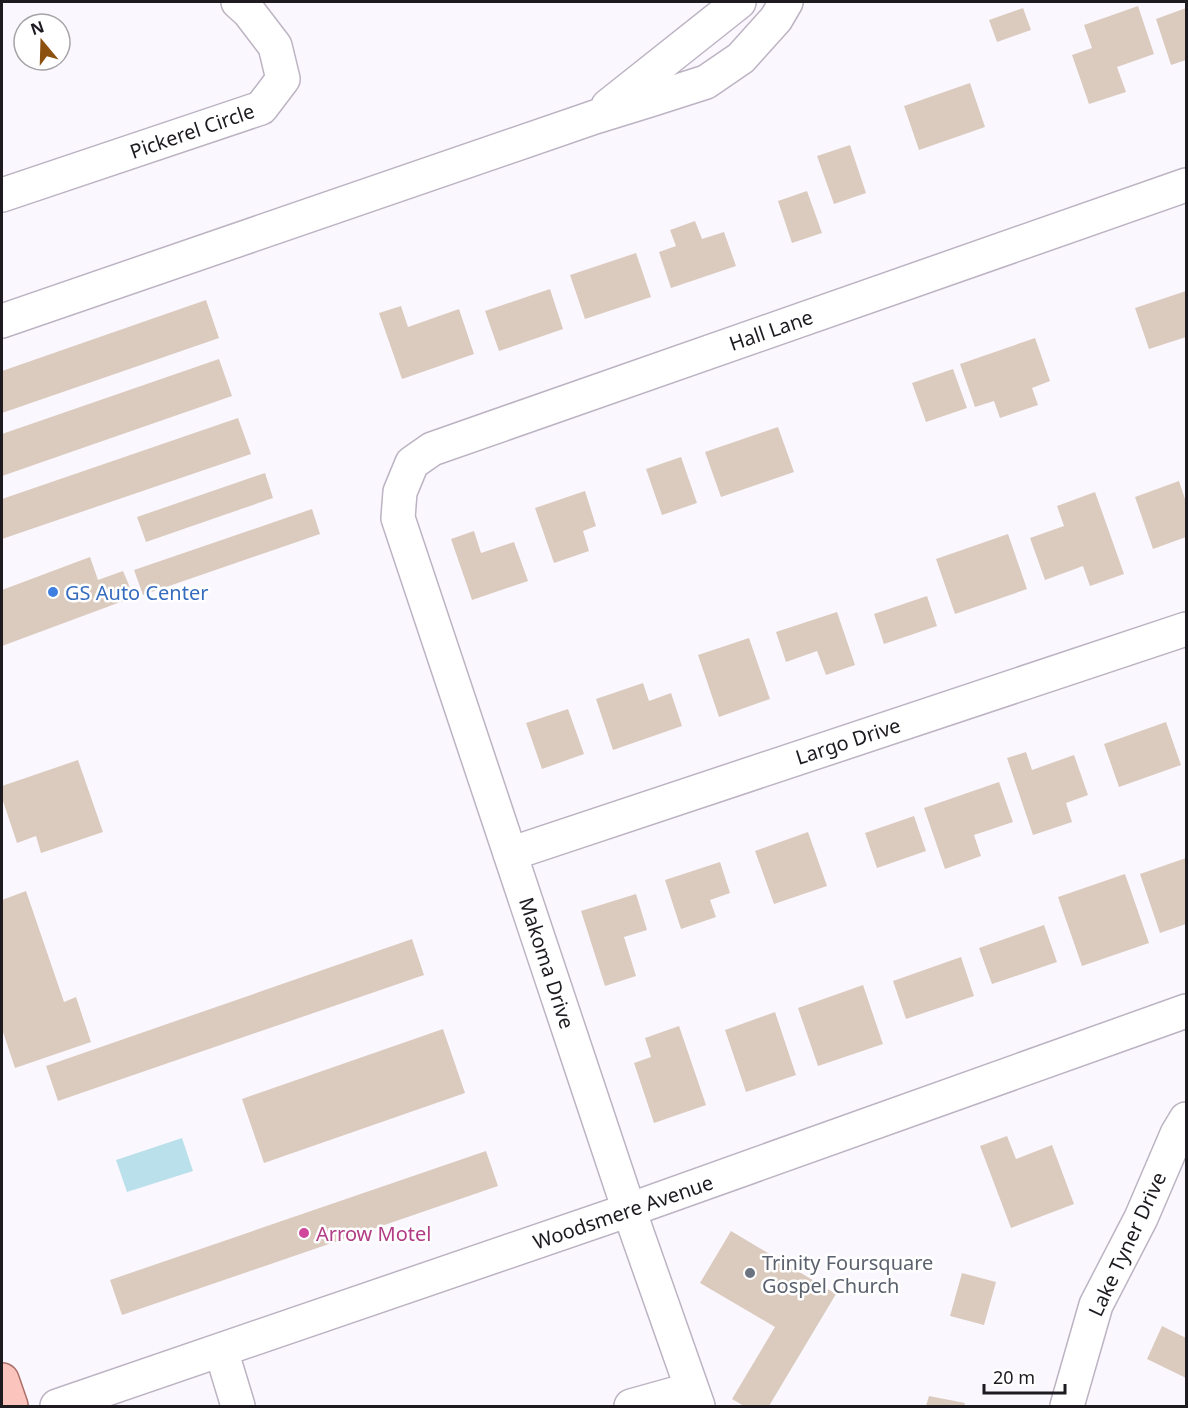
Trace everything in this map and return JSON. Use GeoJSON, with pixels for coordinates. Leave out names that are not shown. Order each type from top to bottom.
{"type":"FeatureCollection","features":[{"type":"Feature","properties":{"kind":"main road"},"geometry":{"type":"LineString","coordinates":[[2,1380],[11,1407]]}},
{"type":"Feature","properties":{"kind":"street","name":"Pickerel Circle"},"geometry":{"type":"LineString","coordinates":[[2,195],[261,108],[283,79],[275,46],[249,12],[238,2]]}},
{"type":"Feature","properties":{"kind":"street"},"geometry":{"type":"LineString","coordinates":[[595,117],[739,2]]}},
{"type":"Feature","properties":{"kind":"street"},"geometry":{"type":"LineString","coordinates":[[2,321],[595,117],[706,82],[741,58],[776,19],[786,2]]}},
{"type":"Feature","properties":{"kind":"street","name":"Hall Lane"},"geometry":{"type":"LineString","coordinates":[[398,518],[400,492],[412,463],[432,449],[1186,185]]}},
{"type":"Feature","properties":{"kind":"street","name":"Makoma Drive"},"geometry":{"type":"LineString","coordinates":[[398,518],[629,1210],[695,1398]]}},
{"type":"Feature","properties":{"kind":"street","name":"Largo Drive"},"geometry":{"type":"LineString","coordinates":[[510,854],[1186,629]]}},
{"type":"Feature","properties":{"kind":"street","name":"Woodsmere Avenue"},"geometry":{"type":"LineString","coordinates":[[57,1407],[629,1210],[1186,1011]]}},
{"type":"Feature","properties":{"kind":"street","name":"Lake Tyner Drive"},"geometry":{"type":"LineString","coordinates":[[1066,1407],[1096,1305],[1141,1218],[1177,1134],[1186,1119]]}},
{"type":"Feature","properties":{"kind":"street"},"geometry":{"type":"LineString","coordinates":[[221,1350],[238,1407]]}},
{"type":"Feature","properties":{"kind":"street"},"geometry":{"type":"LineString","coordinates":[[631,1407],[695,1398]]}},
{"type":"Feature","properties":{"kind":"water"},"geometry":{"type":"Polygon","coordinates":[[[182,1138],[193,1171],[127,1192],[116,1160],[182,1138]]]}},
{"type":"Feature","properties":{"kind":"building"},"geometry":{"type":"Polygon","coordinates":[[[1138,6],[1154,54],[1117,67],[1126,92],[1089,104],[1072,55],[1092,48],[1084,25],[1138,6]]]}},
{"type":"Feature","properties":{"kind":"building"},"geometry":{"type":"Polygon","coordinates":[[[1023,8],[1031,30],[997,42],[989,20],[1023,8]]]}},
{"type":"Feature","properties":{"kind":"building"},"geometry":{"type":"Polygon","coordinates":[[[1186,8],[1186,60],[1171,65],[1156,19],[1186,8]]]}},
{"type":"Feature","properties":{"kind":"building"},"geometry":{"type":"Polygon","coordinates":[[[970,83],[985,127],[919,150],[904,106],[970,83]]]}},
{"type":"Feature","properties":{"kind":"building"},"geometry":{"type":"Polygon","coordinates":[[[850,145],[866,193],[834,204],[817,156],[850,145]]]}},
{"type":"Feature","properties":{"kind":"building"},"geometry":{"type":"Polygon","coordinates":[[[807,191],[822,233],[792,243],[778,201],[807,191]]]}},
{"type":"Feature","properties":{"kind":"building"},"geometry":{"type":"Polygon","coordinates":[[[695,221],[702,239],[724,232],[736,266],[671,288],[659,252],[676,246],[670,230],[695,221]]]}},
{"type":"Feature","properties":{"kind":"building"},"geometry":{"type":"Polygon","coordinates":[[[636,253],[651,297],[585,319],[570,275],[636,253]]]}},
{"type":"Feature","properties":{"kind":"building"},"geometry":{"type":"Polygon","coordinates":[[[550,289],[563,329],[499,351],[485,311],[550,289]]]}},
{"type":"Feature","properties":{"kind":"building"},"geometry":{"type":"Polygon","coordinates":[[[1186,291],[1186,337],[1149,349],[1135,308],[1186,291]]]}},
{"type":"Feature","properties":{"kind":"building"},"geometry":{"type":"Polygon","coordinates":[[[206,300],[219,338],[2,413],[2,371],[206,300]]]}},
{"type":"Feature","properties":{"kind":"building"},"geometry":{"type":"Polygon","coordinates":[[[401,306],[408,327],[459,309],[474,354],[402,379],[379,313],[401,306]]]}},
{"type":"Feature","properties":{"kind":"building"},"geometry":{"type":"Polygon","coordinates":[[[1035,338],[1050,381],[1032,388],[1038,405],[1000,418],[994,401],[975,407],[960,364],[1035,338]]]}},
{"type":"Feature","properties":{"kind":"building"},"geometry":{"type":"Polygon","coordinates":[[[219,359],[232,396],[2,476],[2,434],[219,359]]]}},
{"type":"Feature","properties":{"kind":"building"},"geometry":{"type":"Polygon","coordinates":[[[953,369],[967,408],[926,422],[912,383],[953,369]]]}},
{"type":"Feature","properties":{"kind":"building"},"geometry":{"type":"Polygon","coordinates":[[[238,418],[251,454],[2,539],[2,499],[238,418]]]}},
{"type":"Feature","properties":{"kind":"building"},"geometry":{"type":"Polygon","coordinates":[[[778,427],[794,472],[721,497],[705,452],[778,427]]]}},
{"type":"Feature","properties":{"kind":"building"},"geometry":{"type":"Polygon","coordinates":[[[681,457],[697,503],[662,515],[646,469],[681,457]]]}},
{"type":"Feature","properties":{"kind":"building"},"geometry":{"type":"Polygon","coordinates":[[[265,473],[273,498],[146,542],[137,517],[265,473]]]}},
{"type":"Feature","properties":{"kind":"building"},"geometry":{"type":"Polygon","coordinates":[[[1179,481],[1186,502],[1186,537],[1153,549],[1135,497],[1179,481]]]}},
{"type":"Feature","properties":{"kind":"building"},"geometry":{"type":"Polygon","coordinates":[[[585,491],[596,526],[583,531],[589,551],[554,563],[535,508],[585,491]]]}},
{"type":"Feature","properties":{"kind":"building"},"geometry":{"type":"Polygon","coordinates":[[[1095,492],[1124,574],[1090,586],[1083,566],[1045,580],[1030,538],[1064,526],[1057,506],[1095,492]]]}},
{"type":"Feature","properties":{"kind":"building"},"geometry":{"type":"Polygon","coordinates":[[[312,509],[320,534],[143,595],[134,570],[312,509]]]}},
{"type":"Feature","properties":{"kind":"building"},"geometry":{"type":"Polygon","coordinates":[[[474,531],[481,553],[514,542],[528,581],[472,600],[451,539],[474,531]]]}},
{"type":"Feature","properties":{"kind":"building"},"geometry":{"type":"Polygon","coordinates":[[[1008,534],[1027,589],[955,614],[936,559],[1008,534]]]}},
{"type":"Feature","properties":{"kind":"building"},"geometry":{"type":"Polygon","coordinates":[[[90,557],[98,580],[123,571],[134,597],[2,646],[2,590],[90,557]]]}},
{"type":"Feature","properties":{"kind":"building"},"geometry":{"type":"Polygon","coordinates":[[[927,596],[937,626],[884,644],[874,614],[927,596]]]}},
{"type":"Feature","properties":{"kind":"building"},"geometry":{"type":"Polygon","coordinates":[[[837,612],[855,665],[826,675],[817,651],[786,662],[776,632],[837,612]]]}},
{"type":"Feature","properties":{"kind":"building"},"geometry":{"type":"Polygon","coordinates":[[[749,638],[770,699],[719,717],[698,655],[749,638]]]}},
{"type":"Feature","properties":{"kind":"building"},"geometry":{"type":"Polygon","coordinates":[[[643,683],[649,701],[671,693],[682,726],[613,750],[596,699],[643,683]]]}},
{"type":"Feature","properties":{"kind":"building"},"geometry":{"type":"Polygon","coordinates":[[[568,709],[584,754],[542,769],[526,723],[568,709]]]}},
{"type":"Feature","properties":{"kind":"building"},"geometry":{"type":"Polygon","coordinates":[[[1166,722],[1181,765],[1119,787],[1104,744],[1166,722]]]}},
{"type":"Feature","properties":{"kind":"building"},"geometry":{"type":"Polygon","coordinates":[[[1026,752],[1032,770],[1074,755],[1088,795],[1066,803],[1072,822],[1033,835],[1007,758],[1026,752]]]}},
{"type":"Feature","properties":{"kind":"building"},"geometry":{"type":"Polygon","coordinates":[[[78,760],[103,832],[41,853],[36,836],[17,843],[2,798],[2,786],[78,760]]]}},
{"type":"Feature","properties":{"kind":"building"},"geometry":{"type":"Polygon","coordinates":[[[999,782],[1013,822],[974,835],[981,856],[945,869],[924,808],[999,782]]]}},
{"type":"Feature","properties":{"kind":"building"},"geometry":{"type":"Polygon","coordinates":[[[914,816],[926,851],[877,868],[865,833],[914,816]]]}},
{"type":"Feature","properties":{"kind":"building"},"geometry":{"type":"Polygon","coordinates":[[[808,832],[827,886],[774,904],[755,851],[808,832]]]}},
{"type":"Feature","properties":{"kind":"building"},"geometry":{"type":"Polygon","coordinates":[[[1186,858],[1186,924],[1160,933],[1140,874],[1186,858]]]}},
{"type":"Feature","properties":{"kind":"building"},"geometry":{"type":"Polygon","coordinates":[[[720,862],[730,893],[710,900],[716,917],[681,929],[665,880],[720,862]]]}},
{"type":"Feature","properties":{"kind":"building"},"geometry":{"type":"Polygon","coordinates":[[[1125,874],[1149,943],[1082,966],[1058,897],[1125,874]]]}},
{"type":"Feature","properties":{"kind":"building"},"geometry":{"type":"Polygon","coordinates":[[[26,891],[64,1002],[76,997],[91,1042],[15,1068],[2,1029],[2,900],[26,891]]]}},
{"type":"Feature","properties":{"kind":"building"},"geometry":{"type":"Polygon","coordinates":[[[636,894],[647,930],[624,937],[636,976],[605,986],[581,911],[636,894]]]}},
{"type":"Feature","properties":{"kind":"building"},"geometry":{"type":"Polygon","coordinates":[[[1044,925],[1057,962],[992,984],[979,948],[1044,925]]]}},
{"type":"Feature","properties":{"kind":"building"},"geometry":{"type":"Polygon","coordinates":[[[412,939],[424,975],[58,1101],[46,1066],[412,939]]]}},
{"type":"Feature","properties":{"kind":"building"},"geometry":{"type":"Polygon","coordinates":[[[961,957],[974,996],[906,1019],[893,981],[961,957]]]}},
{"type":"Feature","properties":{"kind":"building"},"geometry":{"type":"Polygon","coordinates":[[[863,985],[883,1044],[818,1066],[798,1008],[863,985]]]}},
{"type":"Feature","properties":{"kind":"building"},"geometry":{"type":"Polygon","coordinates":[[[775,1012],[796,1075],[746,1092],[725,1030],[775,1012]]]}},
{"type":"Feature","properties":{"kind":"building"},"geometry":{"type":"Polygon","coordinates":[[[679,1026],[706,1105],[654,1123],[634,1063],[651,1057],[645,1038],[679,1026]]]}},
{"type":"Feature","properties":{"kind":"building"},"geometry":{"type":"Polygon","coordinates":[[[443,1029],[465,1093],[264,1163],[242,1099],[443,1029]]]}},
{"type":"Feature","properties":{"kind":"building"},"geometry":{"type":"Polygon","coordinates":[[[1007,1136],[1016,1159],[1052,1145],[1074,1204],[1011,1228],[980,1146],[1007,1136]]]}},
{"type":"Feature","properties":{"kind":"building","name":"Arrow Motel"},"geometry":{"type":"Polygon","coordinates":[[[486,1151],[498,1186],[122,1315],[110,1280],[486,1151]]]}},
{"type":"Feature","properties":{"kind":"building"},"geometry":{"type":"Polygon","coordinates":[[[731,1231],[836,1294],[769,1406],[744,1406],[732,1399],[775,1327],[700,1283],[731,1231]]]}},
{"type":"Feature","properties":{"kind":"building"},"geometry":{"type":"Polygon","coordinates":[[[962,1273],[996,1282],[984,1325],[950,1316],[962,1273]]]}},
{"type":"Feature","properties":{"kind":"building"},"geometry":{"type":"Polygon","coordinates":[[[1162,1326],[1186,1338],[1186,1378],[1147,1359],[1162,1326]]]}},
{"type":"Feature","properties":{"kind":"building"},"geometry":{"type":"Polygon","coordinates":[[[929,1396],[965,1403],[964,1406],[926,1406],[929,1396]]]}},
{"type":"Feature","properties":{"kind":"place","name":"GS Auto Center"},"geometry":{"type":"Point","coordinates":[53,592]}},
{"type":"Feature","properties":{"kind":"place","name":"Arrow Motel"},"geometry":{"type":"Point","coordinates":[304,1233]}},
{"type":"Feature","properties":{"kind":"place","name":"Trinity Foursquare Gospel Church"},"geometry":{"type":"Point","coordinates":[750,1273]}}]}
